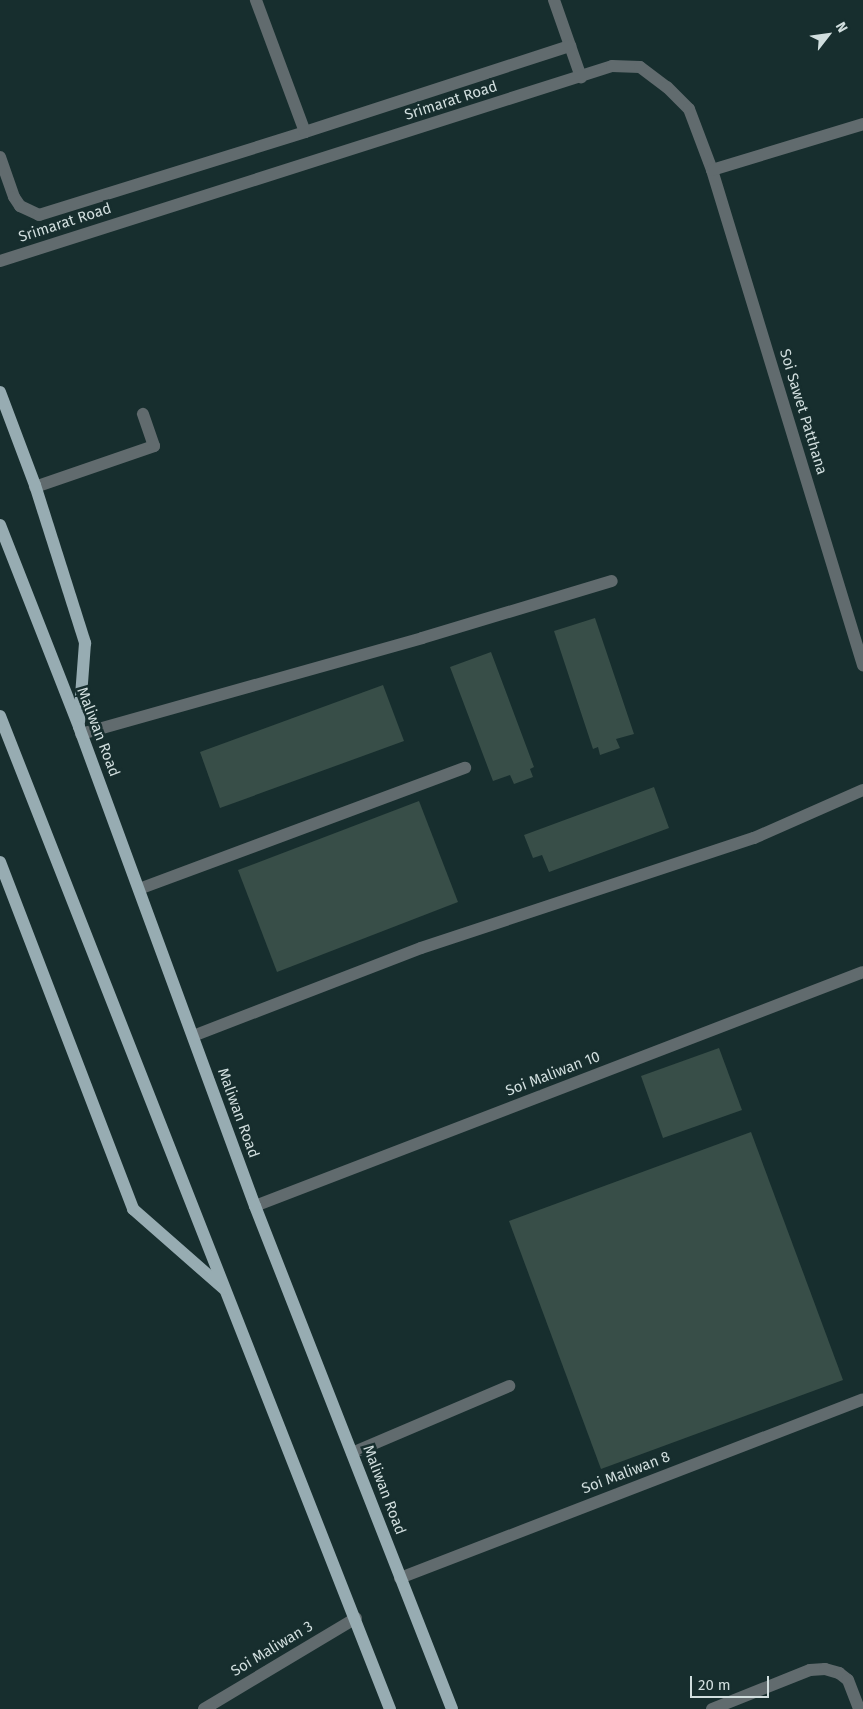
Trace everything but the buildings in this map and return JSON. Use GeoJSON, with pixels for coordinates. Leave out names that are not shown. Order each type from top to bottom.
{"type":"FeatureCollection","features":[{"type":"Feature","properties":{"kind":"main road"},"geometry":{"type":"LineString","coordinates":[[0,392],[35,488],[85,643],[80,731]]}},
{"type":"Feature","properties":{"kind":"main road","name":"Maliwan Road"},"geometry":{"type":"LineString","coordinates":[[0,525],[80,731],[255,1206],[452,1709]]}},
{"type":"Feature","properties":{"kind":"main road"},"geometry":{"type":"LineString","coordinates":[[0,716],[225,1291],[356,1618],[390,1709]]}},
{"type":"Feature","properties":{"kind":"main road"},"geometry":{"type":"LineString","coordinates":[[0,862],[133,1209],[225,1291]]}},
{"type":"Feature","properties":{"kind":"street"},"geometry":{"type":"LineString","coordinates":[[256,0],[305,132]]}},
{"type":"Feature","properties":{"kind":"street"},"geometry":{"type":"LineString","coordinates":[[554,0],[581,77]]}},
{"type":"Feature","properties":{"kind":"street"},"geometry":{"type":"LineString","coordinates":[[0,157],[14,197],[20,206],[30,213],[38,215],[305,132],[570,46]]}},
{"type":"Feature","properties":{"kind":"street","name":"Srimarat Road"},"geometry":{"type":"LineString","coordinates":[[0,261],[612,66],[640,67],[667,87],[689,109],[712,170]]}},
{"type":"Feature","properties":{"kind":"street"},"geometry":{"type":"LineString","coordinates":[[712,170],[863,124]]}},
{"type":"Feature","properties":{"kind":"street","name":"Soi Sawet Patthana"},"geometry":{"type":"LineString","coordinates":[[712,170],[863,664]]}},
{"type":"Feature","properties":{"kind":"street"},"geometry":{"type":"LineString","coordinates":[[35,488],[154,446],[142,414]]}},
{"type":"Feature","properties":{"kind":"street"},"geometry":{"type":"LineString","coordinates":[[80,731],[422,638],[612,581]]}},
{"type":"Feature","properties":{"kind":"street"},"geometry":{"type":"LineString","coordinates":[[139,889],[465,768]]}},
{"type":"Feature","properties":{"kind":"street"},"geometry":{"type":"LineString","coordinates":[[193,1036],[421,948],[754,838],[863,790]]}},
{"type":"Feature","properties":{"kind":"street","name":"Soi Maliwan 10"},"geometry":{"type":"LineString","coordinates":[[255,1206],[863,972]]}},
{"type":"Feature","properties":{"kind":"street"},"geometry":{"type":"LineString","coordinates":[[352,1453],[509,1386]]}},
{"type":"Feature","properties":{"kind":"street","name":"Soi Maliwan 8"},"geometry":{"type":"LineString","coordinates":[[400,1578],[863,1399]]}},
{"type":"Feature","properties":{"kind":"street","name":"Soi Maliwan 3"},"geometry":{"type":"LineString","coordinates":[[204,1709],[356,1618]]}},
{"type":"Feature","properties":{"kind":"street"},"geometry":{"type":"LineString","coordinates":[[712,1709],[810,1670],[826,1669],[840,1673],[848,1680],[859,1709]]}}]}
